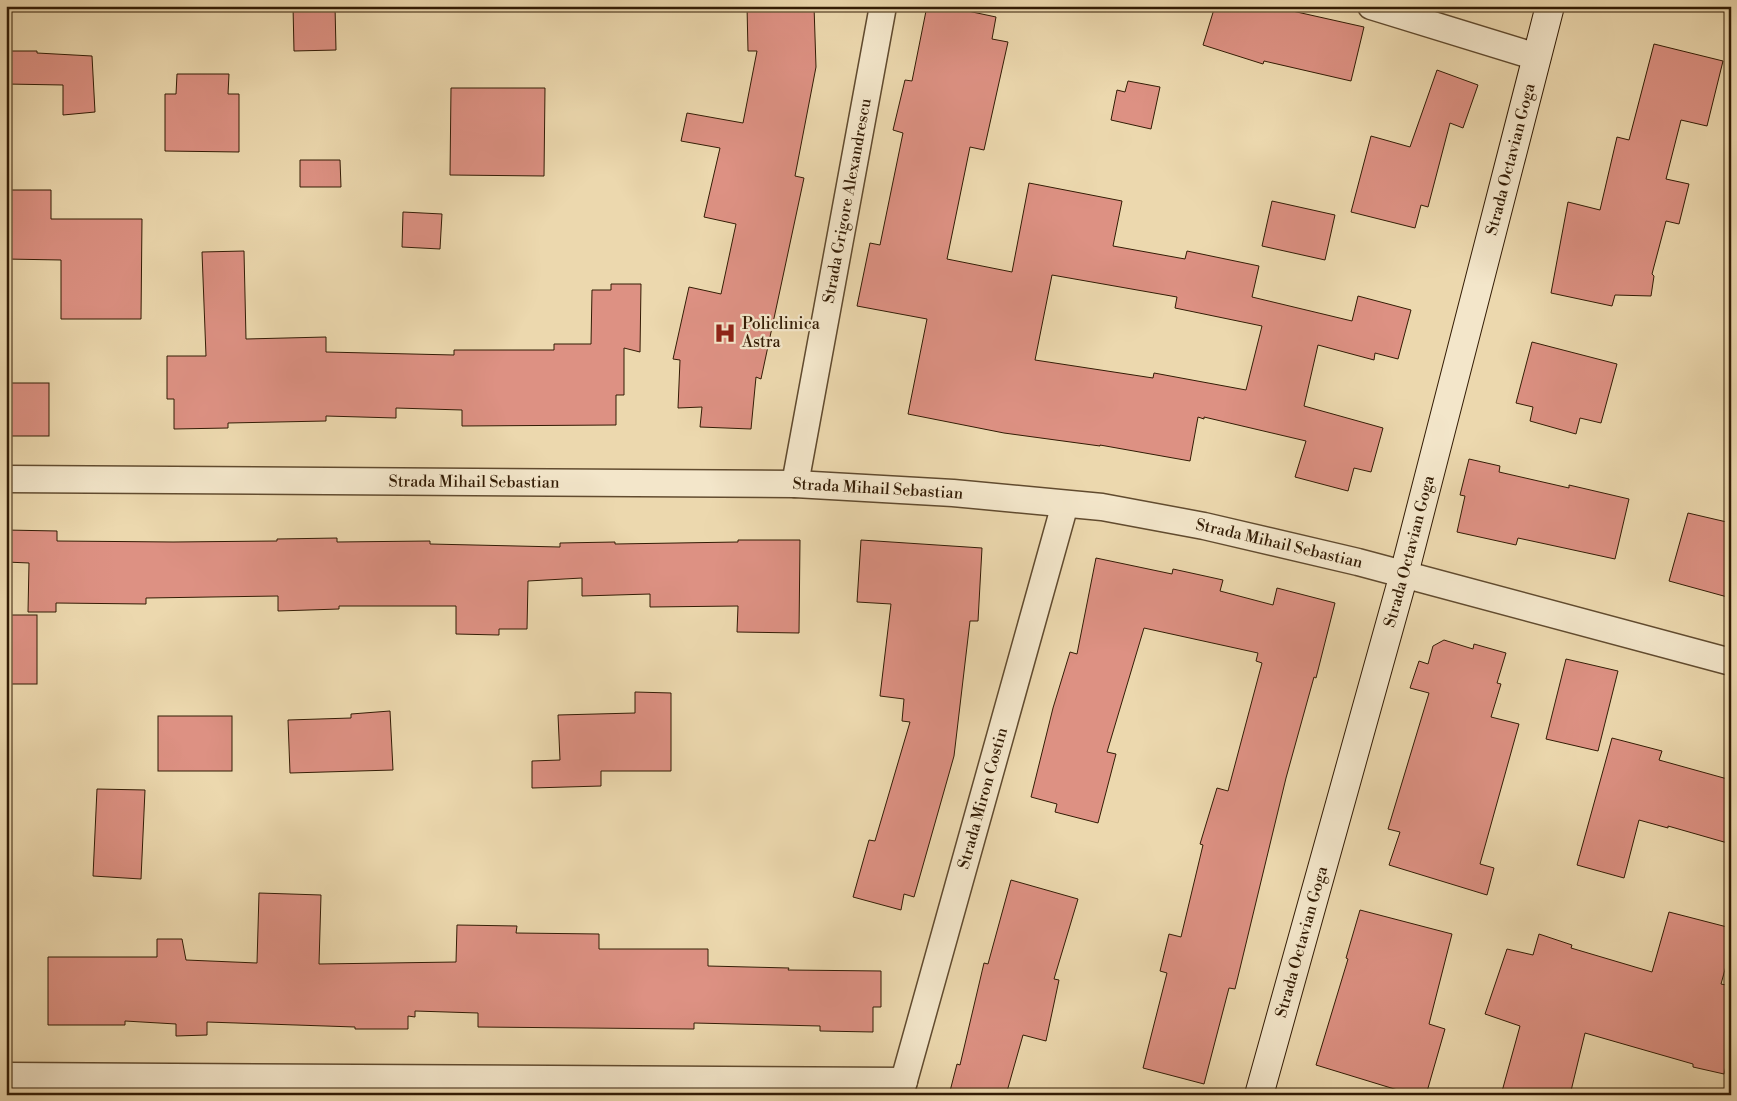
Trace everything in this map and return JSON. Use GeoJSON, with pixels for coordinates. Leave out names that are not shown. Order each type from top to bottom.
{"type":"FeatureCollection","features":[{"type":"Feature","properties":{"kind":"main road","name":"Strada Octavian Goga"},"geometry":{"type":"LineString","coordinates":[[1259,1095],[1404,574],[1550,6]]}},
{"type":"Feature","properties":{"kind":"street","name":"Strada Grigore Alexandrescu"},"geometry":{"type":"LineString","coordinates":[[795,484],[884,6]]}},
{"type":"Feature","properties":{"kind":"street"},"geometry":{"type":"LineString","coordinates":[[1372,6],[1537,57]]}},
{"type":"Feature","properties":{"kind":"street","name":"Strada Mihail Sebastian"},"geometry":{"type":"LineString","coordinates":[[6,479],[795,484],[953,493],[1102,507],[1204,526],[1404,574],[1731,662]]}},
{"type":"Feature","properties":{"kind":"street","name":"Strada Miron Costin"},"geometry":{"type":"LineString","coordinates":[[902,1088],[1065,504]]}},
{"type":"Feature","properties":{"kind":"street"},"geometry":{"type":"LineString","coordinates":[[6,1076],[902,1088]]}},
{"type":"Feature","properties":{"kind":"building"},"geometry":{"type":"Polygon","coordinates":[[[293,6],[335,6],[336,50],[294,51],[293,6]]]}},
{"type":"Feature","properties":{"kind":"building"},"geometry":{"type":"Polygon","coordinates":[[[747,6],[814,6],[816,67],[795,176],[804,178],[761,379],[756,377],[751,429],[700,427],[702,407],[678,408],[680,360],[673,359],[689,287],[721,294],[736,224],[704,217],[720,148],[681,141],[687,113],[743,123],[757,51],[748,51],[747,6]]]}},
{"type":"Feature","properties":{"kind":"building"},"geometry":{"type":"Polygon","coordinates":[[[927,6],[944,6],[996,17],[992,39],[1008,42],[984,150],[970,147],[947,259],[1012,272],[1029,183],[1122,201],[1113,246],[1185,259],[1187,251],[1259,266],[1252,297],[1352,321],[1358,296],[1411,310],[1398,359],[1375,353],[1374,360],[1318,345],[1304,406],[1383,428],[1371,472],[1354,468],[1348,491],[1295,477],[1306,441],[1204,417],[1204,419],[1198,417],[1190,461],[1100,445],[1004,433],[908,414],[927,319],[857,306],[870,243],[880,245],[903,133],[893,130],[905,80],[912,81],[927,6]],[[1052,275],[1035,360],[1153,378],[1154,373],[1246,390],[1262,326],[1175,308],[1177,297],[1052,275]]]}},
{"type":"Feature","properties":{"kind":"building"},"geometry":{"type":"Polygon","coordinates":[[[1215,6],[1270,6],[1364,27],[1351,81],[1264,61],[1263,64],[1203,45],[1215,6]]]}},
{"type":"Feature","properties":{"kind":"building"},"geometry":{"type":"Polygon","coordinates":[[[1654,44],[1723,61],[1707,126],[1681,120],[1666,179],[1689,184],[1679,224],[1666,221],[1652,274],[1654,276],[1651,296],[1615,295],[1612,306],[1551,293],[1568,202],[1600,210],[1617,137],[1629,140],[1654,44]]]}},
{"type":"Feature","properties":{"kind":"building"},"geometry":{"type":"Polygon","coordinates":[[[6,51],[37,51],[37,53],[92,56],[95,112],[63,115],[63,85],[6,84],[6,51]]]}},
{"type":"Feature","properties":{"kind":"building"},"geometry":{"type":"Polygon","coordinates":[[[1437,70],[1478,85],[1463,128],[1450,123],[1428,207],[1421,205],[1415,228],[1351,212],[1371,136],[1410,147],[1437,70]]]}},
{"type":"Feature","properties":{"kind":"building"},"geometry":{"type":"Polygon","coordinates":[[[177,74],[229,74],[228,94],[239,94],[239,152],[165,151],[165,94],[176,94],[177,74]]]}},
{"type":"Feature","properties":{"kind":"building"},"geometry":{"type":"Polygon","coordinates":[[[1128,81],[1160,87],[1151,129],[1111,120],[1117,90],[1125,92],[1128,81]]]}},
{"type":"Feature","properties":{"kind":"building"},"geometry":{"type":"Polygon","coordinates":[[[451,88],[545,88],[544,176],[450,175],[451,88]]]}},
{"type":"Feature","properties":{"kind":"building"},"geometry":{"type":"Polygon","coordinates":[[[300,160],[340,160],[341,187],[300,187],[300,160]]]}},
{"type":"Feature","properties":{"kind":"building"},"geometry":{"type":"Polygon","coordinates":[[[6,190],[51,190],[51,219],[142,219],[141,319],[61,319],[61,260],[6,259],[6,190]]]}},
{"type":"Feature","properties":{"kind":"building"},"geometry":{"type":"Polygon","coordinates":[[[1272,201],[1335,215],[1325,260],[1262,246],[1272,201]]]}},
{"type":"Feature","properties":{"kind":"building"},"geometry":{"type":"Polygon","coordinates":[[[403,212],[442,214],[440,249],[402,247],[403,212]]]}},
{"type":"Feature","properties":{"kind":"building"},"geometry":{"type":"Polygon","coordinates":[[[244,251],[246,339],[326,337],[326,352],[454,355],[454,350],[554,350],[554,344],[591,344],[592,290],[611,290],[611,284],[641,284],[640,352],[624,348],[624,395],[616,395],[616,425],[462,426],[462,410],[396,408],[396,418],[326,416],[326,421],[228,423],[228,428],[174,429],[174,399],[167,399],[167,356],[206,356],[202,252],[244,251]]]}},
{"type":"Feature","properties":{"kind":"building"},"geometry":{"type":"Polygon","coordinates":[[[1532,342],[1617,364],[1601,423],[1580,418],[1576,434],[1530,421],[1533,407],[1516,403],[1532,342]]]}},
{"type":"Feature","properties":{"kind":"building"},"geometry":{"type":"Polygon","coordinates":[[[6,383],[49,383],[49,436],[6,436],[6,383]]]}},
{"type":"Feature","properties":{"kind":"building"},"geometry":{"type":"Polygon","coordinates":[[[1469,459],[1500,466],[1499,472],[1569,488],[1569,485],[1629,499],[1615,559],[1518,538],[1516,545],[1457,532],[1465,496],[1460,495],[1469,459]]]}},
{"type":"Feature","properties":{"kind":"building"},"geometry":{"type":"Polygon","coordinates":[[[1688,513],[1731,523],[1731,598],[1669,581],[1688,513]]]}},
{"type":"Feature","properties":{"kind":"building"},"geometry":{"type":"Polygon","coordinates":[[[6,530],[57,531],[57,541],[277,541],[277,539],[337,538],[337,542],[430,541],[430,544],[560,547],[560,543],[615,542],[615,544],[800,540],[799,633],[737,632],[738,606],[650,607],[650,594],[582,596],[582,578],[528,581],[527,629],[499,629],[499,635],[456,634],[456,606],[339,606],[339,609],[278,611],[278,596],[146,598],[146,604],[56,603],[56,612],[28,612],[29,563],[6,562],[6,530]]]}},
{"type":"Feature","properties":{"kind":"building"},"geometry":{"type":"Polygon","coordinates":[[[861,540],[982,548],[978,621],[970,621],[954,756],[914,897],[904,894],[901,910],[853,897],[869,840],[875,841],[910,722],[902,721],[904,699],[880,696],[891,604],[857,602],[861,540]]]}},
{"type":"Feature","properties":{"kind":"building"},"geometry":{"type":"Polygon","coordinates":[[[1096,558],[1172,574],[1173,569],[1223,580],[1220,591],[1273,605],[1277,588],[1335,603],[1316,678],[1314,677],[1286,778],[1235,989],[1229,988],[1204,1084],[1143,1068],[1167,973],[1160,971],[1169,934],[1181,937],[1203,845],[1200,844],[1217,788],[1228,791],[1262,663],[1256,661],[1258,653],[1144,628],[1107,752],[1116,754],[1098,823],[1055,812],[1057,804],[1031,797],[1053,708],[1070,652],[1077,654],[1096,558]]]}},
{"type":"Feature","properties":{"kind":"building"},"geometry":{"type":"Polygon","coordinates":[[[6,615],[37,615],[37,684],[6,684],[6,615]]]}},
{"type":"Feature","properties":{"kind":"building"},"geometry":{"type":"Polygon","coordinates":[[[1444,640],[1473,649],[1474,644],[1506,653],[1497,683],[1501,684],[1491,717],[1519,724],[1480,864],[1494,868],[1487,895],[1389,865],[1400,832],[1388,829],[1429,693],[1410,688],[1419,661],[1428,664],[1433,646],[1444,640]]]}},
{"type":"Feature","properties":{"kind":"building"},"geometry":{"type":"Polygon","coordinates":[[[1566,659],[1618,671],[1598,751],[1546,739],[1566,659]]]}},
{"type":"Feature","properties":{"kind":"building"},"geometry":{"type":"Polygon","coordinates":[[[635,692],[671,693],[671,771],[601,771],[601,786],[532,788],[532,761],[560,760],[558,715],[635,713],[635,692]]]}},
{"type":"Feature","properties":{"kind":"building"},"geometry":{"type":"Polygon","coordinates":[[[390,711],[393,770],[290,773],[288,720],[351,718],[351,714],[390,711]]]}},
{"type":"Feature","properties":{"kind":"building"},"geometry":{"type":"Polygon","coordinates":[[[158,716],[232,716],[232,771],[158,771],[158,716]]]}},
{"type":"Feature","properties":{"kind":"building"},"geometry":{"type":"Polygon","coordinates":[[[1612,738],[1662,751],[1659,760],[1731,780],[1731,844],[1668,826],[1668,828],[1639,820],[1624,878],[1577,865],[1612,738]]]}},
{"type":"Feature","properties":{"kind":"building"},"geometry":{"type":"Polygon","coordinates":[[[97,789],[145,790],[141,879],[93,876],[97,789]]]}},
{"type":"Feature","properties":{"kind":"building"},"geometry":{"type":"Polygon","coordinates":[[[1011,880],[1078,899],[1054,979],[1059,980],[1046,1041],[1023,1035],[1006,1095],[949,1095],[957,1064],[960,1065],[984,963],[988,964],[1011,880]]]}},
{"type":"Feature","properties":{"kind":"building"},"geometry":{"type":"Polygon","coordinates":[[[259,893],[321,895],[319,964],[456,962],[457,925],[517,926],[516,933],[599,934],[599,949],[708,949],[708,966],[789,968],[788,970],[881,971],[881,1007],[873,1007],[873,1032],[820,1031],[820,1026],[694,1023],[694,1029],[478,1027],[478,1013],[415,1011],[415,1017],[408,1016],[408,1029],[355,1029],[355,1027],[207,1022],[207,1035],[176,1036],[176,1024],[125,1021],[125,1025],[48,1025],[48,957],[157,957],[157,939],[182,939],[186,960],[257,963],[259,893]]]}},
{"type":"Feature","properties":{"kind":"building"},"geometry":{"type":"Polygon","coordinates":[[[1360,910],[1452,934],[1429,1024],[1445,1029],[1426,1095],[1414,1095],[1316,1065],[1348,959],[1346,958],[1360,910]]]}},
{"type":"Feature","properties":{"kind":"building"},"geometry":{"type":"Polygon","coordinates":[[[1669,912],[1731,928],[1731,948],[1721,984],[1731,986],[1731,1046],[1724,1074],[1693,1067],[1693,1064],[1585,1033],[1570,1095],[1501,1095],[1520,1026],[1485,1014],[1507,949],[1533,955],[1539,934],[1572,945],[1571,948],[1652,972],[1669,912]]]}},
{"type":"Feature","properties":{"kind":"place","name":"Policlinica Astra"},"geometry":{"type":"Point","coordinates":[725,333]}}]}
